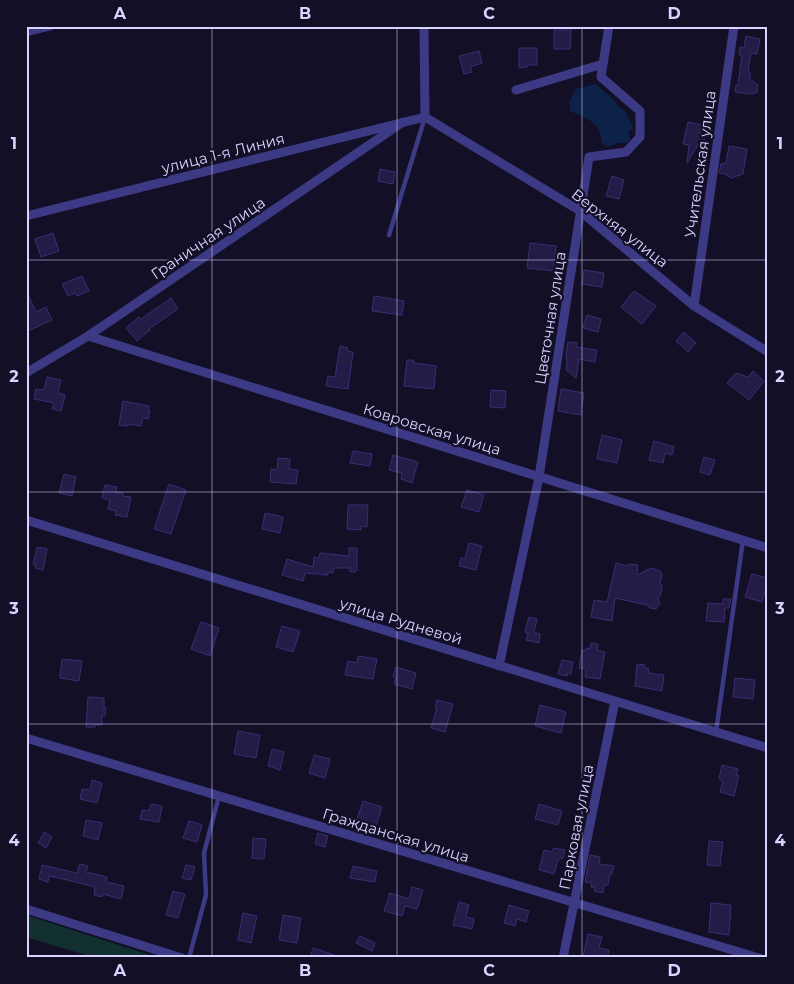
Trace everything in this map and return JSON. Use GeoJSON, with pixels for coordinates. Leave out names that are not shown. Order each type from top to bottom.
{"type":"FeatureCollection","features":[{"type":"Feature","properties":{"kind":"street"},"geometry":{"type":"LineString","coordinates":[[26,32],[50,26]]}},
{"type":"Feature","properties":{"kind":"street"},"geometry":{"type":"LineString","coordinates":[[424,26],[426,117]]}},
{"type":"Feature","properties":{"kind":"street","name":"Цветочная улица"},"geometry":{"type":"LineString","coordinates":[[499,666],[539,477],[590,157],[626,152],[640,137],[640,111],[602,77],[608,26]]}},
{"type":"Feature","properties":{"kind":"street","name":"Учительская улица"},"geometry":{"type":"LineString","coordinates":[[694,306],[734,26]]}},
{"type":"Feature","properties":{"kind":"street"},"geometry":{"type":"LineString","coordinates":[[516,90],[603,64]]}},
{"type":"Feature","properties":{"kind":"street","name":"улица 1-я Линия"},"geometry":{"type":"LineString","coordinates":[[26,216],[426,117]]}},
{"type":"Feature","properties":{"kind":"street","name":"Верхняя улица"},"geometry":{"type":"LineString","coordinates":[[426,117],[580,211],[694,306],[768,352]]}},
{"type":"Feature","properties":{"kind":"street","name":"Граничная улица"},"geometry":{"type":"LineString","coordinates":[[26,373],[88,336],[403,122]]}},
{"type":"Feature","properties":{"kind":"street","name":"Ковровская улица"},"geometry":{"type":"LineString","coordinates":[[88,336],[768,548]]}},
{"type":"Feature","properties":{"kind":"street","name":"улица Рудневой"},"geometry":{"type":"LineString","coordinates":[[26,520],[768,748]]}},
{"type":"Feature","properties":{"kind":"street","name":"Парковая улица"},"geometry":{"type":"LineString","coordinates":[[563,958],[615,701]]}},
{"type":"Feature","properties":{"kind":"street","name":"Гражданская улица"},"geometry":{"type":"LineString","coordinates":[[26,738],[759,958]]}},
{"type":"Feature","properties":{"kind":"street"},"geometry":{"type":"LineString","coordinates":[[26,910],[182,958]]}},
{"type":"Feature","properties":{"kind":"lane"},"geometry":{"type":"LineString","coordinates":[[389,235],[426,117]]}},
{"type":"Feature","properties":{"kind":"lane"},"geometry":{"type":"LineString","coordinates":[[716,732],[743,540]]}},
{"type":"Feature","properties":{"kind":"lane"},"geometry":{"type":"LineString","coordinates":[[188,958],[206,895],[204,853],[219,796]]}},
{"type":"Feature","properties":{"kind":"green space"},"geometry":{"type":"Polygon","coordinates":[[[26,915],[159,958],[96,958],[26,937],[26,915]]]}},
{"type":"Feature","properties":{"kind":"water"},"geometry":{"type":"Polygon","coordinates":[[[595,84],[625,111],[634,129],[629,131],[630,141],[608,147],[601,142],[601,135],[596,125],[570,111],[569,102],[576,89],[595,84]]]}},
{"type":"Feature","properties":{"kind":"building"},"geometry":{"type":"Polygon","coordinates":[[[554,30],[571,30],[570,49],[554,49],[554,30]]]}},
{"type":"Feature","properties":{"kind":"building"},"geometry":{"type":"Polygon","coordinates":[[[746,36],[760,39],[757,54],[751,53],[748,71],[750,72],[750,79],[758,85],[757,92],[752,94],[735,92],[736,85],[738,85],[742,55],[739,55],[740,47],[744,48],[746,36]]]}},
{"type":"Feature","properties":{"kind":"building"},"geometry":{"type":"Polygon","coordinates":[[[519,48],[537,48],[537,65],[519,68],[519,48]]]}},
{"type":"Feature","properties":{"kind":"building"},"geometry":{"type":"Polygon","coordinates":[[[479,51],[482,63],[470,67],[472,72],[464,74],[459,56],[479,51]]]}},
{"type":"Feature","properties":{"kind":"building"},"geometry":{"type":"Polygon","coordinates":[[[688,122],[702,125],[700,134],[705,135],[703,146],[698,145],[687,163],[689,145],[683,144],[688,122]]]}},
{"type":"Feature","properties":{"kind":"building"},"geometry":{"type":"Polygon","coordinates":[[[729,146],[747,149],[743,174],[731,178],[719,173],[721,164],[726,163],[729,146]]]}},
{"type":"Feature","properties":{"kind":"building"},"geometry":{"type":"Polygon","coordinates":[[[380,169],[395,172],[393,184],[378,181],[380,169]]]}},
{"type":"Feature","properties":{"kind":"building"},"geometry":{"type":"Polygon","coordinates":[[[612,176],[624,180],[619,199],[606,196],[612,176]]]}},
{"type":"Feature","properties":{"kind":"building"},"geometry":{"type":"Polygon","coordinates":[[[53,233],[59,251],[41,257],[35,239],[53,233]]]}},
{"type":"Feature","properties":{"kind":"building"},"geometry":{"type":"Polygon","coordinates":[[[530,243],[556,246],[554,271],[527,268],[530,243]]]}},
{"type":"Feature","properties":{"kind":"building"},"geometry":{"type":"Polygon","coordinates":[[[584,270],[604,273],[602,287],[582,284],[584,270]]]}},
{"type":"Feature","properties":{"kind":"building"},"geometry":{"type":"Polygon","coordinates":[[[82,276],[89,291],[77,296],[75,293],[68,296],[62,284],[82,276]]]}},
{"type":"Feature","properties":{"kind":"building"},"geometry":{"type":"Polygon","coordinates":[[[26,290],[36,312],[46,307],[52,320],[26,332],[26,290]]]}},
{"type":"Feature","properties":{"kind":"building"},"geometry":{"type":"Polygon","coordinates":[[[634,291],[656,306],[642,324],[621,307],[634,291]]]}},
{"type":"Feature","properties":{"kind":"building"},"geometry":{"type":"Polygon","coordinates":[[[374,296],[404,301],[402,315],[372,311],[374,296]]]}},
{"type":"Feature","properties":{"kind":"building"},"geometry":{"type":"Polygon","coordinates":[[[171,298],[178,309],[149,329],[137,341],[126,328],[139,317],[141,319],[171,298]]]}},
{"type":"Feature","properties":{"kind":"building"},"geometry":{"type":"Polygon","coordinates":[[[587,315],[601,319],[598,332],[583,328],[587,315]]]}},
{"type":"Feature","properties":{"kind":"building"},"geometry":{"type":"Polygon","coordinates":[[[684,332],[696,343],[688,352],[676,341],[684,332]]]}},
{"type":"Feature","properties":{"kind":"building"},"geometry":{"type":"Polygon","coordinates":[[[568,342],[577,343],[576,347],[597,350],[595,362],[579,359],[576,378],[566,370],[568,342]]]}},
{"type":"Feature","properties":{"kind":"building"},"geometry":{"type":"Polygon","coordinates":[[[340,346],[348,348],[347,351],[353,352],[348,389],[326,386],[328,376],[335,377],[340,346]]]}},
{"type":"Feature","properties":{"kind":"building"},"geometry":{"type":"Polygon","coordinates":[[[407,360],[414,360],[414,363],[436,366],[434,389],[404,386],[407,360]]]}},
{"type":"Feature","properties":{"kind":"building"},"geometry":{"type":"Polygon","coordinates":[[[753,371],[764,381],[749,400],[727,383],[736,373],[748,377],[753,371]]]}},
{"type":"Feature","properties":{"kind":"building"},"geometry":{"type":"Polygon","coordinates":[[[47,377],[61,380],[58,393],[65,395],[61,411],[52,409],[54,403],[34,399],[36,389],[44,390],[47,377]]]}},
{"type":"Feature","properties":{"kind":"building"},"geometry":{"type":"Polygon","coordinates":[[[561,389],[584,393],[581,415],[558,411],[561,389]]]}},
{"type":"Feature","properties":{"kind":"building"},"geometry":{"type":"Polygon","coordinates":[[[491,390],[506,391],[505,408],[490,407],[491,390]]]}},
{"type":"Feature","properties":{"kind":"building"},"geometry":{"type":"Polygon","coordinates":[[[123,401],[149,406],[148,419],[143,418],[141,426],[119,425],[123,401]]]}},
{"type":"Feature","properties":{"kind":"building"},"geometry":{"type":"Polygon","coordinates":[[[602,435],[622,440],[617,463],[597,459],[602,435]]]}},
{"type":"Feature","properties":{"kind":"building"},"geometry":{"type":"Polygon","coordinates":[[[654,441],[674,447],[672,455],[665,453],[663,463],[649,460],[654,441]]]}},
{"type":"Feature","properties":{"kind":"building"},"geometry":{"type":"Polygon","coordinates":[[[353,451],[372,454],[370,466],[350,463],[353,451]]]}},
{"type":"Feature","properties":{"kind":"building"},"geometry":{"type":"Polygon","coordinates":[[[393,455],[418,462],[412,483],[401,479],[402,473],[389,470],[393,455]]]}},
{"type":"Feature","properties":{"kind":"building"},"geometry":{"type":"Polygon","coordinates":[[[704,457],[715,460],[710,475],[700,472],[704,457]]]}},
{"type":"Feature","properties":{"kind":"building"},"geometry":{"type":"Polygon","coordinates":[[[278,458],[290,459],[289,469],[298,470],[296,484],[270,482],[271,469],[277,470],[278,458]]]}},
{"type":"Feature","properties":{"kind":"building"},"geometry":{"type":"Polygon","coordinates":[[[64,474],[76,477],[72,496],[59,493],[64,474]]]}},
{"type":"Feature","properties":{"kind":"building"},"geometry":{"type":"Polygon","coordinates":[[[169,484],[186,490],[171,534],[154,529],[169,484]]]}},
{"type":"Feature","properties":{"kind":"building"},"geometry":{"type":"Polygon","coordinates":[[[105,485],[117,487],[116,492],[123,493],[123,496],[131,497],[127,517],[115,515],[116,511],[108,509],[110,500],[102,498],[105,485]]]}},
{"type":"Feature","properties":{"kind":"building"},"geometry":{"type":"Polygon","coordinates":[[[467,490],[484,495],[479,512],[461,507],[467,490]]]}},
{"type":"Feature","properties":{"kind":"building"},"geometry":{"type":"Polygon","coordinates":[[[348,505],[368,505],[367,527],[361,526],[361,530],[347,529],[348,505]]]}},
{"type":"Feature","properties":{"kind":"building"},"geometry":{"type":"Polygon","coordinates":[[[265,513],[283,517],[280,533],[262,529],[265,513]]]}},
{"type":"Feature","properties":{"kind":"building"},"geometry":{"type":"Polygon","coordinates":[[[469,543],[482,546],[476,570],[459,566],[461,558],[465,558],[469,543]]]}},
{"type":"Feature","properties":{"kind":"building"},"geometry":{"type":"Polygon","coordinates":[[[37,547],[47,549],[43,570],[35,568],[36,565],[33,564],[37,547]]]}},
{"type":"Feature","properties":{"kind":"building"},"geometry":{"type":"Polygon","coordinates":[[[349,548],[357,548],[357,570],[355,572],[350,572],[350,568],[334,568],[333,573],[328,572],[328,575],[305,573],[303,581],[282,575],[287,559],[313,567],[314,557],[319,558],[320,553],[349,556],[349,548]]]}},
{"type":"Feature","properties":{"kind":"building"},"geometry":{"type":"Polygon","coordinates":[[[616,563],[628,566],[629,564],[638,565],[637,575],[651,568],[660,571],[662,574],[660,583],[662,586],[658,599],[660,604],[656,609],[650,608],[647,605],[615,598],[612,621],[591,617],[594,600],[607,602],[616,563]]]}},
{"type":"Feature","properties":{"kind":"building"},"geometry":{"type":"Polygon","coordinates":[[[752,574],[768,578],[762,602],[745,597],[752,574]]]}},
{"type":"Feature","properties":{"kind":"building"},"geometry":{"type":"Polygon","coordinates":[[[723,599],[731,599],[729,608],[725,608],[724,622],[706,621],[708,603],[723,604],[723,599]]]}},
{"type":"Feature","properties":{"kind":"building"},"geometry":{"type":"Polygon","coordinates":[[[529,617],[537,619],[534,632],[540,634],[539,643],[526,640],[528,633],[525,632],[529,617]]]}},
{"type":"Feature","properties":{"kind":"building"},"geometry":{"type":"Polygon","coordinates":[[[201,622],[219,628],[210,656],[191,649],[201,622]]]}},
{"type":"Feature","properties":{"kind":"building"},"geometry":{"type":"Polygon","coordinates":[[[282,626],[300,631],[293,652],[276,647],[282,626]]]}},
{"type":"Feature","properties":{"kind":"building"},"geometry":{"type":"Polygon","coordinates":[[[591,643],[598,644],[597,650],[605,652],[600,679],[585,677],[586,669],[579,668],[582,650],[590,649],[591,643]]]}},
{"type":"Feature","properties":{"kind":"building"},"geometry":{"type":"Polygon","coordinates":[[[358,656],[377,659],[373,679],[345,675],[348,661],[357,663],[358,656]]]}},
{"type":"Feature","properties":{"kind":"building"},"geometry":{"type":"Polygon","coordinates":[[[62,659],[82,661],[79,681],[60,678],[62,659]]]}},
{"type":"Feature","properties":{"kind":"building"},"geometry":{"type":"Polygon","coordinates":[[[562,660],[573,662],[571,674],[568,673],[567,676],[558,674],[562,660]]]}},
{"type":"Feature","properties":{"kind":"building"},"geometry":{"type":"Polygon","coordinates":[[[637,664],[645,665],[645,668],[649,669],[648,673],[664,675],[662,691],[635,686],[637,664]]]}},
{"type":"Feature","properties":{"kind":"building"},"geometry":{"type":"Polygon","coordinates":[[[396,667],[416,673],[412,689],[394,684],[396,677],[393,677],[396,667]]]}},
{"type":"Feature","properties":{"kind":"building"},"geometry":{"type":"Polygon","coordinates":[[[735,678],[755,680],[753,699],[733,697],[735,678]]]}},
{"type":"Feature","properties":{"kind":"building"},"geometry":{"type":"Polygon","coordinates":[[[88,697],[104,698],[104,708],[106,708],[105,716],[102,715],[102,725],[86,727],[88,697]]]}},
{"type":"Feature","properties":{"kind":"building"},"geometry":{"type":"Polygon","coordinates":[[[437,700],[453,704],[445,732],[431,728],[437,708],[435,708],[437,700]]]}},
{"type":"Feature","properties":{"kind":"building"},"geometry":{"type":"Polygon","coordinates":[[[540,705],[566,712],[561,733],[535,726],[540,705]]]}},
{"type":"Feature","properties":{"kind":"building"},"geometry":{"type":"Polygon","coordinates":[[[238,731],[260,735],[256,758],[234,754],[238,731]]]}},
{"type":"Feature","properties":{"kind":"building"},"geometry":{"type":"Polygon","coordinates":[[[272,749],[284,752],[280,770],[268,766],[272,749]]]}},
{"type":"Feature","properties":{"kind":"building"},"geometry":{"type":"Polygon","coordinates":[[[314,755],[330,759],[325,778],[309,773],[314,755]]]}},
{"type":"Feature","properties":{"kind":"building"},"geometry":{"type":"Polygon","coordinates":[[[722,765],[738,769],[736,775],[739,775],[734,796],[720,792],[723,782],[719,778],[722,765]]]}},
{"type":"Feature","properties":{"kind":"building"},"geometry":{"type":"Polygon","coordinates":[[[92,780],[102,783],[97,803],[80,799],[82,789],[90,790],[92,780]]]}},
{"type":"Feature","properties":{"kind":"building"},"geometry":{"type":"Polygon","coordinates":[[[363,801],[382,807],[376,826],[357,819],[363,801]]]}},
{"type":"Feature","properties":{"kind":"building"},"geometry":{"type":"Polygon","coordinates":[[[151,804],[162,806],[159,822],[140,819],[142,810],[149,811],[151,804]]]}},
{"type":"Feature","properties":{"kind":"building"},"geometry":{"type":"Polygon","coordinates":[[[539,804],[562,811],[558,825],[535,819],[539,804]]]}},
{"type":"Feature","properties":{"kind":"building"},"geometry":{"type":"Polygon","coordinates":[[[86,820],[102,823],[98,840],[83,836],[86,820]]]}},
{"type":"Feature","properties":{"kind":"building"},"geometry":{"type":"Polygon","coordinates":[[[189,821],[202,825],[197,842],[183,838],[189,821]]]}},
{"type":"Feature","properties":{"kind":"building"},"geometry":{"type":"Polygon","coordinates":[[[44,832],[52,837],[46,848],[38,843],[44,832]]]}},
{"type":"Feature","properties":{"kind":"building"},"geometry":{"type":"Polygon","coordinates":[[[318,833],[328,836],[325,847],[315,844],[318,833]]]}},
{"type":"Feature","properties":{"kind":"building"},"geometry":{"type":"Polygon","coordinates":[[[253,838],[266,839],[264,859],[252,858],[253,838]]]}},
{"type":"Feature","properties":{"kind":"building"},"geometry":{"type":"Polygon","coordinates":[[[709,841],[723,842],[720,866],[707,865],[709,841]]]}},
{"type":"Feature","properties":{"kind":"building"},"geometry":{"type":"Polygon","coordinates":[[[554,848],[565,850],[563,858],[558,860],[554,874],[539,870],[544,850],[551,852],[554,848]]]}},
{"type":"Feature","properties":{"kind":"building"},"geometry":{"type":"Polygon","coordinates":[[[590,855],[600,857],[599,864],[614,866],[608,885],[604,885],[603,893],[594,891],[595,888],[591,887],[592,883],[585,882],[590,855]]]}},
{"type":"Feature","properties":{"kind":"building"},"geometry":{"type":"Polygon","coordinates":[[[80,864],[88,866],[86,872],[107,877],[106,882],[124,886],[121,899],[103,894],[102,897],[94,895],[95,887],[67,880],[49,876],[48,882],[39,879],[42,865],[77,873],[80,864]]]}},
{"type":"Feature","properties":{"kind":"building"},"geometry":{"type":"Polygon","coordinates":[[[186,865],[195,867],[191,880],[182,878],[186,865]]]}},
{"type":"Feature","properties":{"kind":"building"},"geometry":{"type":"Polygon","coordinates":[[[353,866],[377,871],[375,882],[350,878],[353,866]]]}},
{"type":"Feature","properties":{"kind":"building"},"geometry":{"type":"Polygon","coordinates":[[[412,887],[423,890],[417,909],[405,906],[402,916],[384,911],[390,893],[409,899],[412,887]]]}},
{"type":"Feature","properties":{"kind":"building"},"geometry":{"type":"Polygon","coordinates":[[[173,891],[185,894],[178,918],[166,915],[173,891]]]}},
{"type":"Feature","properties":{"kind":"building"},"geometry":{"type":"Polygon","coordinates":[[[459,902],[469,905],[466,917],[474,919],[472,929],[453,925],[459,902]]]}},
{"type":"Feature","properties":{"kind":"building"},"geometry":{"type":"Polygon","coordinates":[[[711,903],[731,905],[729,935],[709,932],[711,903]]]}},
{"type":"Feature","properties":{"kind":"building"},"geometry":{"type":"Polygon","coordinates":[[[509,905],[529,911],[526,922],[517,919],[515,926],[504,923],[509,905]]]}},
{"type":"Feature","properties":{"kind":"building"},"geometry":{"type":"Polygon","coordinates":[[[243,913],[257,916],[251,943],[238,940],[243,913]]]}},
{"type":"Feature","properties":{"kind":"building"},"geometry":{"type":"Polygon","coordinates":[[[283,915],[301,918],[297,943],[279,940],[283,915]]]}},
{"type":"Feature","properties":{"kind":"building"},"geometry":{"type":"Polygon","coordinates":[[[588,934],[602,937],[599,948],[609,950],[607,958],[583,957],[588,934]]]}},
{"type":"Feature","properties":{"kind":"building"},"geometry":{"type":"Polygon","coordinates":[[[360,936],[375,943],[372,951],[356,943],[360,936]]]}},
{"type":"Feature","properties":{"kind":"building"},"geometry":{"type":"Polygon","coordinates":[[[313,948],[337,956],[337,958],[310,958],[313,948]]]}}]}
